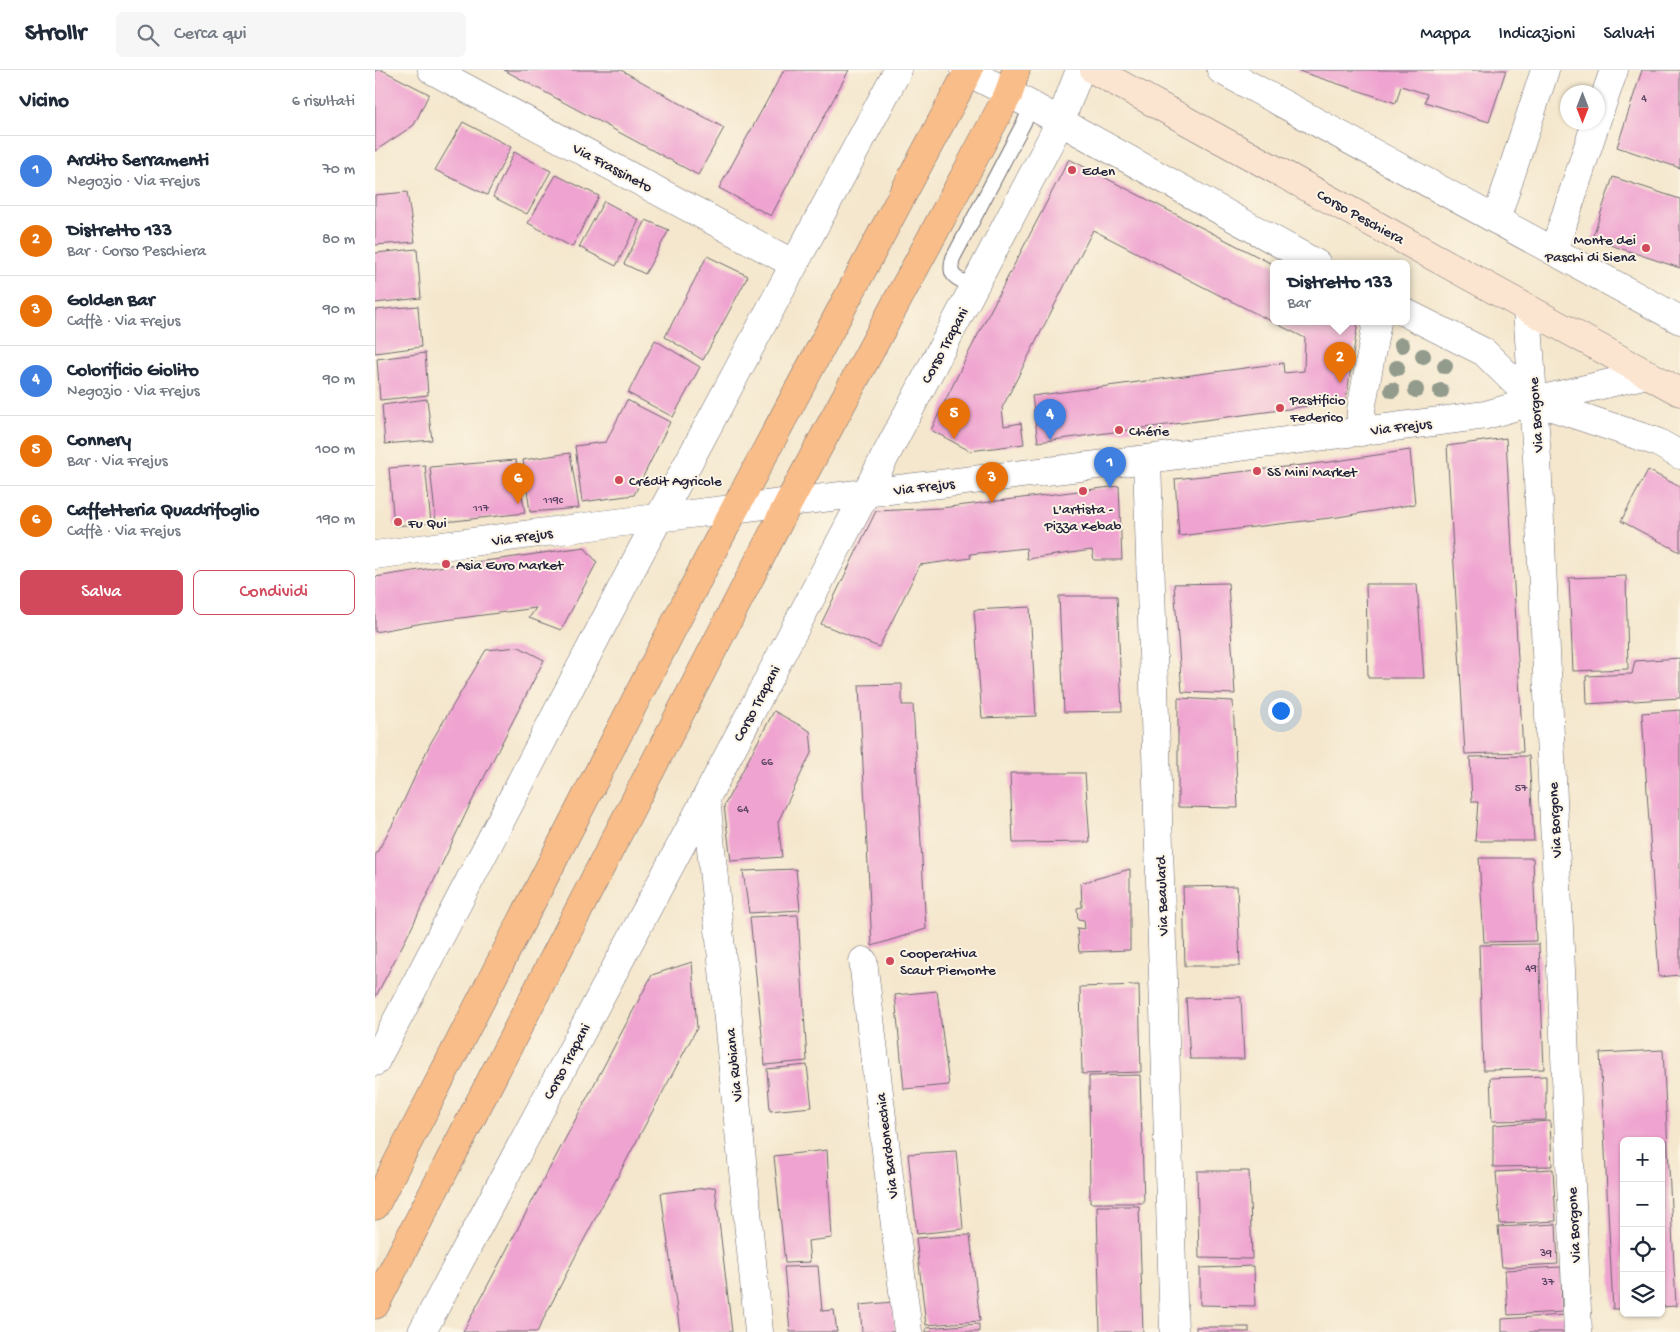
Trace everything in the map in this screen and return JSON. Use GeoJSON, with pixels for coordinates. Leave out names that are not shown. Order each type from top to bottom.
{"type":"FeatureCollection","features":[{"type":"Feature","properties":{"kind":"main road","name":"Corso Peschiera"},"geometry":{"type":"LineString","coordinates":[[1094,70],[1680,392]]}},
{"type":"Feature","properties":{"kind":"main road"},"geometry":{"type":"LineString","coordinates":[[375,1206],[711,555],[967,71]]}},
{"type":"Feature","properties":{"kind":"main road"},"geometry":{"type":"LineString","coordinates":[[375,1305],[789,502],[1012,81]]}},
{"type":"Feature","properties":{"kind":"street","name":"Via Frassineto"},"geometry":{"type":"LineString","coordinates":[[432,70],[794,264]]}},
{"type":"Feature","properties":{"kind":"street"},"geometry":{"type":"LineString","coordinates":[[375,1062],[659,518],[898,70]]}},
{"type":"Feature","properties":{"kind":"street","name":"Corso Trapani"},"geometry":{"type":"LineString","coordinates":[[422,1332],[706,798],[1060,122],[1080,70]]}},
{"type":"Feature","properties":{"kind":"street"},"geometry":{"type":"LineString","coordinates":[[1221,70],[1680,320]]}},
{"type":"Feature","properties":{"kind":"street"},"geometry":{"type":"LineString","coordinates":[[1496,220],[1545,70]]}},
{"type":"Feature","properties":{"kind":"street"},"geometry":{"type":"LineString","coordinates":[[1605,97],[1614,70]]}},
{"type":"Feature","properties":{"kind":"street"},"geometry":{"type":"LineString","coordinates":[[967,71],[1012,81],[1032,107],[1310,260]]}},
{"type":"Feature","properties":{"kind":"street"},"geometry":{"type":"LineString","coordinates":[[1554,251],[1594,130]]}},
{"type":"Feature","properties":{"kind":"street","name":"Via Borgone"},"geometry":{"type":"LineString","coordinates":[[1527,308],[1534,401],[1578,1332]]}},
{"type":"Feature","properties":{"kind":"street"},"geometry":{"type":"LineString","coordinates":[[1410,315],[1484,352],[1534,401],[1657,442],[1680,455]]}},
{"type":"Feature","properties":{"kind":"street"},"geometry":{"type":"LineString","coordinates":[[1361,432],[1361,410],[1376,325]]}},
{"type":"Feature","properties":{"kind":"street","name":"Via Frejus"},"geometry":{"type":"LineString","coordinates":[[375,555],[1486,415],[1534,401],[1648,374]]}},
{"type":"Feature","properties":{"kind":"street","name":"Via Beaulard"},"geometry":{"type":"LineString","coordinates":[[1147,459],[1174,1332]]}},
{"type":"Feature","properties":{"kind":"street","name":"Via Rubiana"},"geometry":{"type":"LineString","coordinates":[[706,798],[759,1332]]}},
{"type":"Feature","properties":{"kind":"street","name":"Via Bardonecchia"},"geometry":{"type":"LineString","coordinates":[[863,961],[909,1332]]}},
{"type":"Feature","properties":{"kind":"lane"},"geometry":{"type":"LineString","coordinates":[[974,286],[953,274],[951,265],[953,258],[1032,107]]}},
{"type":"Feature","properties":{"kind":"building"},"geometry":{"type":"Polygon","coordinates":[[[375,70],[382,70],[429,94],[414,125],[375,151],[375,70]]]}},
{"type":"Feature","properties":{"kind":"building"},"geometry":{"type":"Polygon","coordinates":[[[504,70],[621,70],[724,128],[698,175],[504,70]]]}},
{"type":"Feature","properties":{"kind":"building"},"geometry":{"type":"Polygon","coordinates":[[[784,70],[849,70],[771,216],[719,188],[784,70]]]}},
{"type":"Feature","properties":{"kind":"building"},"geometry":{"type":"Polygon","coordinates":[[[1296,70],[1506,70],[1489,122],[1425,102],[1427,94],[1401,86],[1396,103],[1296,70]]]}},
{"type":"Feature","properties":{"kind":"building"},"geometry":{"type":"Polygon","coordinates":[[[1642,70],[1680,70],[1680,168],[1617,147],[1642,70]]]}},
{"type":"Feature","properties":{"kind":"building"},"geometry":{"type":"Polygon","coordinates":[[[463,122],[511,147],[487,195],[435,170],[463,122]]]}},
{"type":"Feature","properties":{"kind":"building"},"geometry":{"type":"Polygon","coordinates":[[[514,152],[551,171],[527,214],[493,197],[514,152]]]}},
{"type":"Feature","properties":{"kind":"building"},"geometry":{"type":"Polygon","coordinates":[[[1069,159],[1270,263],[1270,320],[1093,230],[1002,408],[1004,426],[1021,423],[1024,444],[970,451],[931,430],[969,352],[1069,159]]]}},
{"type":"Feature","properties":{"kind":"building"},"geometry":{"type":"Polygon","coordinates":[[[556,175],[599,196],[572,247],[528,223],[556,175]]]}},
{"type":"Feature","properties":{"kind":"building"},"geometry":{"type":"Polygon","coordinates":[[[1613,177],[1680,199],[1680,268],[1592,239],[1613,177]]]}},
{"type":"Feature","properties":{"kind":"building"},"geometry":{"type":"Polygon","coordinates":[[[407,192],[415,242],[375,245],[375,195],[407,192]]]}},
{"type":"Feature","properties":{"kind":"building"},"geometry":{"type":"Polygon","coordinates":[[[604,201],[639,220],[616,266],[579,247],[604,201]]]}},
{"type":"Feature","properties":{"kind":"building"},"geometry":{"type":"Polygon","coordinates":[[[646,220],[669,230],[645,274],[624,264],[646,220]]]}},
{"type":"Feature","properties":{"kind":"building"},"geometry":{"type":"Polygon","coordinates":[[[417,249],[421,298],[375,303],[375,253],[417,249]]]}},
{"type":"Feature","properties":{"kind":"building"},"geometry":{"type":"Polygon","coordinates":[[[707,256],[748,276],[703,360],[665,337],[707,256]]]}},
{"type":"Feature","properties":{"kind":"building"},"geometry":{"type":"Polygon","coordinates":[[[418,306],[421,347],[375,353],[375,310],[418,306]]]}},
{"type":"Feature","properties":{"kind":"building"},"geometry":{"type":"Polygon","coordinates":[[[1279,325],[1358,325],[1346,400],[1038,442],[1032,396],[1283,363],[1284,373],[1304,371],[1305,338],[1279,325]]]}},
{"type":"Feature","properties":{"kind":"building"},"geometry":{"type":"Polygon","coordinates":[[[655,340],[700,367],[673,417],[628,393],[655,340]]]}},
{"type":"Feature","properties":{"kind":"building"},"geometry":{"type":"Polygon","coordinates":[[[425,353],[428,395],[380,400],[377,359],[425,353]]]}},
{"type":"Feature","properties":{"kind":"building"},"geometry":{"type":"Polygon","coordinates":[[[427,399],[432,440],[385,444],[382,405],[427,399]]]}},
{"type":"Feature","properties":{"kind":"building"},"geometry":{"type":"Polygon","coordinates":[[[627,400],[670,422],[634,495],[582,502],[575,446],[606,442],[627,400]]]}},
{"type":"Feature","properties":{"kind":"building"},"geometry":{"type":"Polygon","coordinates":[[[1506,438],[1523,752],[1465,754],[1447,446],[1506,438]]]}},
{"type":"Feature","properties":{"kind":"building"},"geometry":{"type":"Polygon","coordinates":[[[1410,450],[1415,504],[1338,517],[1179,536],[1175,479],[1330,462],[1410,450]]]}},
{"type":"Feature","properties":{"kind":"building"},"geometry":{"type":"Polygon","coordinates":[[[570,453],[579,508],[530,512],[523,460],[570,453]]]}},
{"type":"Feature","properties":{"kind":"building"},"geometry":{"type":"Polygon","coordinates":[[[516,460],[525,513],[436,523],[430,467],[516,460]]]}},
{"type":"Feature","properties":{"kind":"building"},"geometry":{"type":"Polygon","coordinates":[[[425,465],[431,523],[394,526],[389,468],[425,465]]]}},
{"type":"Feature","properties":{"kind":"building"},"geometry":{"type":"Polygon","coordinates":[[[1648,470],[1680,487],[1680,552],[1621,521],[1648,470]]]}},
{"type":"Feature","properties":{"kind":"building"},"geometry":{"type":"Polygon","coordinates":[[[1119,486],[1122,560],[1094,560],[1092,550],[1027,559],[1026,548],[970,554],[971,558],[920,565],[879,647],[821,624],[876,511],[941,508],[1119,486]]]}},
{"type":"Feature","properties":{"kind":"building"},"geometry":{"type":"Polygon","coordinates":[[[584,547],[597,562],[561,630],[529,618],[536,608],[423,623],[375,632],[375,577],[584,547]]]}},
{"type":"Feature","properties":{"kind":"building"},"geometry":{"type":"Polygon","coordinates":[[[1626,576],[1628,669],[1573,671],[1569,578],[1626,576]]]}},
{"type":"Feature","properties":{"kind":"building"},"geometry":{"type":"Polygon","coordinates":[[[1228,583],[1235,694],[1182,692],[1174,584],[1228,583]]]}},
{"type":"Feature","properties":{"kind":"building"},"geometry":{"type":"Polygon","coordinates":[[[1366,584],[1417,584],[1424,678],[1368,678],[1366,584]]]}},
{"type":"Feature","properties":{"kind":"building"},"geometry":{"type":"Polygon","coordinates":[[[1059,596],[1117,596],[1122,711],[1064,712],[1059,596]]]}},
{"type":"Feature","properties":{"kind":"building"},"geometry":{"type":"Polygon","coordinates":[[[1030,607],[1036,716],[982,718],[974,610],[1030,607]]]}},
{"type":"Feature","properties":{"kind":"building"},"geometry":{"type":"Polygon","coordinates":[[[519,647],[544,660],[375,998],[375,856],[394,822],[430,744],[486,650],[519,647]]]}},
{"type":"Feature","properties":{"kind":"building"},"geometry":{"type":"Polygon","coordinates":[[[1680,658],[1680,698],[1587,704],[1586,676],[1632,674],[1635,661],[1680,658]]]}},
{"type":"Feature","properties":{"kind":"building"},"geometry":{"type":"Polygon","coordinates":[[[902,684],[902,705],[913,705],[926,929],[872,946],[859,685],[902,684]]]}},
{"type":"Feature","properties":{"kind":"building"},"geometry":{"type":"Polygon","coordinates":[[[1178,698],[1233,701],[1238,808],[1178,807],[1178,698]]]}},
{"type":"Feature","properties":{"kind":"building"},"geometry":{"type":"Polygon","coordinates":[[[1680,710],[1680,975],[1659,977],[1642,713],[1680,710]]]}},
{"type":"Feature","properties":{"kind":"building"},"geometry":{"type":"Polygon","coordinates":[[[774,711],[810,731],[812,751],[778,822],[782,857],[731,861],[724,806],[774,711]]]}},
{"type":"Feature","properties":{"kind":"building"},"geometry":{"type":"Polygon","coordinates":[[[1529,756],[1534,841],[1475,841],[1478,802],[1472,802],[1470,757],[1529,756]]]}},
{"type":"Feature","properties":{"kind":"building"},"geometry":{"type":"Polygon","coordinates":[[[1010,773],[1085,773],[1090,842],[1013,843],[1010,773]]]}},
{"type":"Feature","properties":{"kind":"building"},"geometry":{"type":"Polygon","coordinates":[[[1479,858],[1533,858],[1536,941],[1484,942],[1479,858]]]}},
{"type":"Feature","properties":{"kind":"building"},"geometry":{"type":"Polygon","coordinates":[[[796,869],[800,910],[749,913],[743,871],[796,869]]]}},
{"type":"Feature","properties":{"kind":"building"},"geometry":{"type":"Polygon","coordinates":[[[1130,869],[1130,950],[1079,952],[1077,928],[1085,929],[1084,920],[1078,919],[1077,908],[1082,907],[1081,883],[1130,869]]]}},
{"type":"Feature","properties":{"kind":"building"},"geometry":{"type":"Polygon","coordinates":[[[1237,886],[1240,966],[1185,966],[1183,887],[1237,886]]]}},
{"type":"Feature","properties":{"kind":"building"},"geometry":{"type":"Polygon","coordinates":[[[798,915],[807,1061],[765,1065],[750,917],[798,915]]]}},
{"type":"Feature","properties":{"kind":"building"},"geometry":{"type":"Polygon","coordinates":[[[1539,944],[1544,1069],[1483,1070],[1479,945],[1539,944]]]}},
{"type":"Feature","properties":{"kind":"building"},"geometry":{"type":"Polygon","coordinates":[[[692,962],[697,1028],[537,1332],[463,1332],[652,975],[692,962]]]}},
{"type":"Feature","properties":{"kind":"building"},"geometry":{"type":"Polygon","coordinates":[[[1139,985],[1141,1072],[1082,1074],[1080,987],[1139,985]]]}},
{"type":"Feature","properties":{"kind":"building"},"geometry":{"type":"Polygon","coordinates":[[[937,991],[949,1085],[904,1089],[895,995],[937,991]]]}},
{"type":"Feature","properties":{"kind":"building"},"geometry":{"type":"Polygon","coordinates":[[[1241,997],[1244,1059],[1190,1059],[1186,998],[1241,997]]]}},
{"type":"Feature","properties":{"kind":"building"},"geometry":{"type":"Polygon","coordinates":[[[1663,1050],[1676,1306],[1665,1307],[1665,1137],[1620,1137],[1620,1309],[1613,1309],[1600,1053],[1663,1050]]]}},
{"type":"Feature","properties":{"kind":"building"},"geometry":{"type":"Polygon","coordinates":[[[807,1065],[812,1107],[770,1111],[767,1069],[807,1065]]]}},
{"type":"Feature","properties":{"kind":"building"},"geometry":{"type":"Polygon","coordinates":[[[1140,1075],[1144,1203],[1090,1203],[1089,1076],[1140,1075]]]}},
{"type":"Feature","properties":{"kind":"building"},"geometry":{"type":"Polygon","coordinates":[[[1546,1076],[1546,1120],[1492,1121],[1490,1078],[1546,1076]]]}},
{"type":"Feature","properties":{"kind":"building"},"geometry":{"type":"Polygon","coordinates":[[[1550,1121],[1552,1166],[1493,1167],[1493,1125],[1550,1121]]]}},
{"type":"Feature","properties":{"kind":"building"},"geometry":{"type":"Polygon","coordinates":[[[827,1150],[832,1238],[808,1241],[810,1262],[785,1263],[774,1156],[827,1150]]]}},
{"type":"Feature","properties":{"kind":"building"},"geometry":{"type":"Polygon","coordinates":[[[956,1151],[963,1229],[917,1234],[908,1154],[956,1151]]]}},
{"type":"Feature","properties":{"kind":"building"},"geometry":{"type":"Polygon","coordinates":[[[1553,1169],[1556,1221],[1500,1224],[1496,1172],[1553,1169]]]}},
{"type":"Feature","properties":{"kind":"building"},"geometry":{"type":"Polygon","coordinates":[[[1197,1171],[1249,1171],[1252,1259],[1199,1258],[1197,1171]]]}},
{"type":"Feature","properties":{"kind":"building"},"geometry":{"type":"Polygon","coordinates":[[[715,1187],[732,1332],[680,1332],[661,1193],[715,1187]]]}},
{"type":"Feature","properties":{"kind":"building"},"geometry":{"type":"Polygon","coordinates":[[[1097,1206],[1139,1206],[1143,1332],[1100,1332],[1097,1206]]]}},
{"type":"Feature","properties":{"kind":"building"},"geometry":{"type":"Polygon","coordinates":[[[1556,1224],[1558,1264],[1502,1267],[1498,1227],[1556,1224]]]}},
{"type":"Feature","properties":{"kind":"building"},"geometry":{"type":"Polygon","coordinates":[[[970,1235],[980,1321],[926,1325],[916,1238],[970,1235]]]}},
{"type":"Feature","properties":{"kind":"building"},"geometry":{"type":"Polygon","coordinates":[[[818,1266],[822,1311],[834,1310],[837,1332],[790,1332],[784,1267],[818,1266]]]}},
{"type":"Feature","properties":{"kind":"building"},"geometry":{"type":"Polygon","coordinates":[[[1254,1266],[1255,1306],[1200,1305],[1200,1268],[1254,1266]]]}},
{"type":"Feature","properties":{"kind":"building"},"geometry":{"type":"Polygon","coordinates":[[[1561,1267],[1562,1312],[1508,1315],[1505,1270],[1561,1267]]]}},
{"type":"Feature","properties":{"kind":"building"},"geometry":{"type":"Polygon","coordinates":[[[893,1302],[895,1332],[862,1332],[860,1305],[893,1302]]]}},
{"type":"Feature","properties":{"kind":"building"},"geometry":{"type":"Polygon","coordinates":[[[1565,1315],[1565,1332],[1502,1332],[1502,1319],[1565,1315]]]}},
{"type":"Feature","properties":{"kind":"building"},"geometry":{"type":"Polygon","coordinates":[[[979,1324],[979,1332],[926,1332],[926,1328],[979,1324]]]}},
{"type":"Feature","properties":{"kind":"building"},"geometry":{"type":"Polygon","coordinates":[[[1196,1327],[1249,1327],[1249,1332],[1196,1332],[1196,1327]]]}},
{"type":"Feature","properties":{"kind":"place","name":"Eden"},"geometry":{"type":"Point","coordinates":[1072,170]}},
{"type":"Feature","properties":{"kind":"place","name":"Monte dei Paschi di Siena"},"geometry":{"type":"Point","coordinates":[1646,248]}},
{"type":"Feature","properties":{"kind":"place","name":"Distretto 133"},"geometry":{"type":"Point","coordinates":[1340,383]}},
{"type":"Feature","properties":{"kind":"place","name":"Pastificio Federico"},"geometry":{"type":"Point","coordinates":[1280,408]}},
{"type":"Feature","properties":{"kind":"place","name":"Chérie"},"geometry":{"type":"Point","coordinates":[1119,430]}},
{"type":"Feature","properties":{"kind":"place","name":"Connery"},"geometry":{"type":"Point","coordinates":[954,439]}},
{"type":"Feature","properties":{"kind":"place","name":"Colorificio Giolito"},"geometry":{"type":"Point","coordinates":[1050,440]}},
{"type":"Feature","properties":{"kind":"place","name":"SS Mini Market"},"geometry":{"type":"Point","coordinates":[1257,471]}},
{"type":"Feature","properties":{"kind":"place","name":"Crédit Agricole"},"geometry":{"type":"Point","coordinates":[619,480]}},
{"type":"Feature","properties":{"kind":"place","name":"Ardito Serramenti"},"geometry":{"type":"Point","coordinates":[1110,488]}},
{"type":"Feature","properties":{"kind":"place","name":"L'artista - Pizza Kebab"},"geometry":{"type":"Point","coordinates":[1083,491]}},
{"type":"Feature","properties":{"kind":"place","name":"Golden Bar"},"geometry":{"type":"Point","coordinates":[992,503]}},
{"type":"Feature","properties":{"kind":"place","name":"Caffetteria Quadrifoglio"},"geometry":{"type":"Point","coordinates":[518,504]}},
{"type":"Feature","properties":{"kind":"place","name":"Fu Qui"},"geometry":{"type":"Point","coordinates":[398,522]}},
{"type":"Feature","properties":{"kind":"place","name":"Asia Euro Market"},"geometry":{"type":"Point","coordinates":[446,564]}},
{"type":"Feature","properties":{"kind":"place","name":"Cooperativa Scaut Piemonte"},"geometry":{"type":"Point","coordinates":[890,961]}}]}
